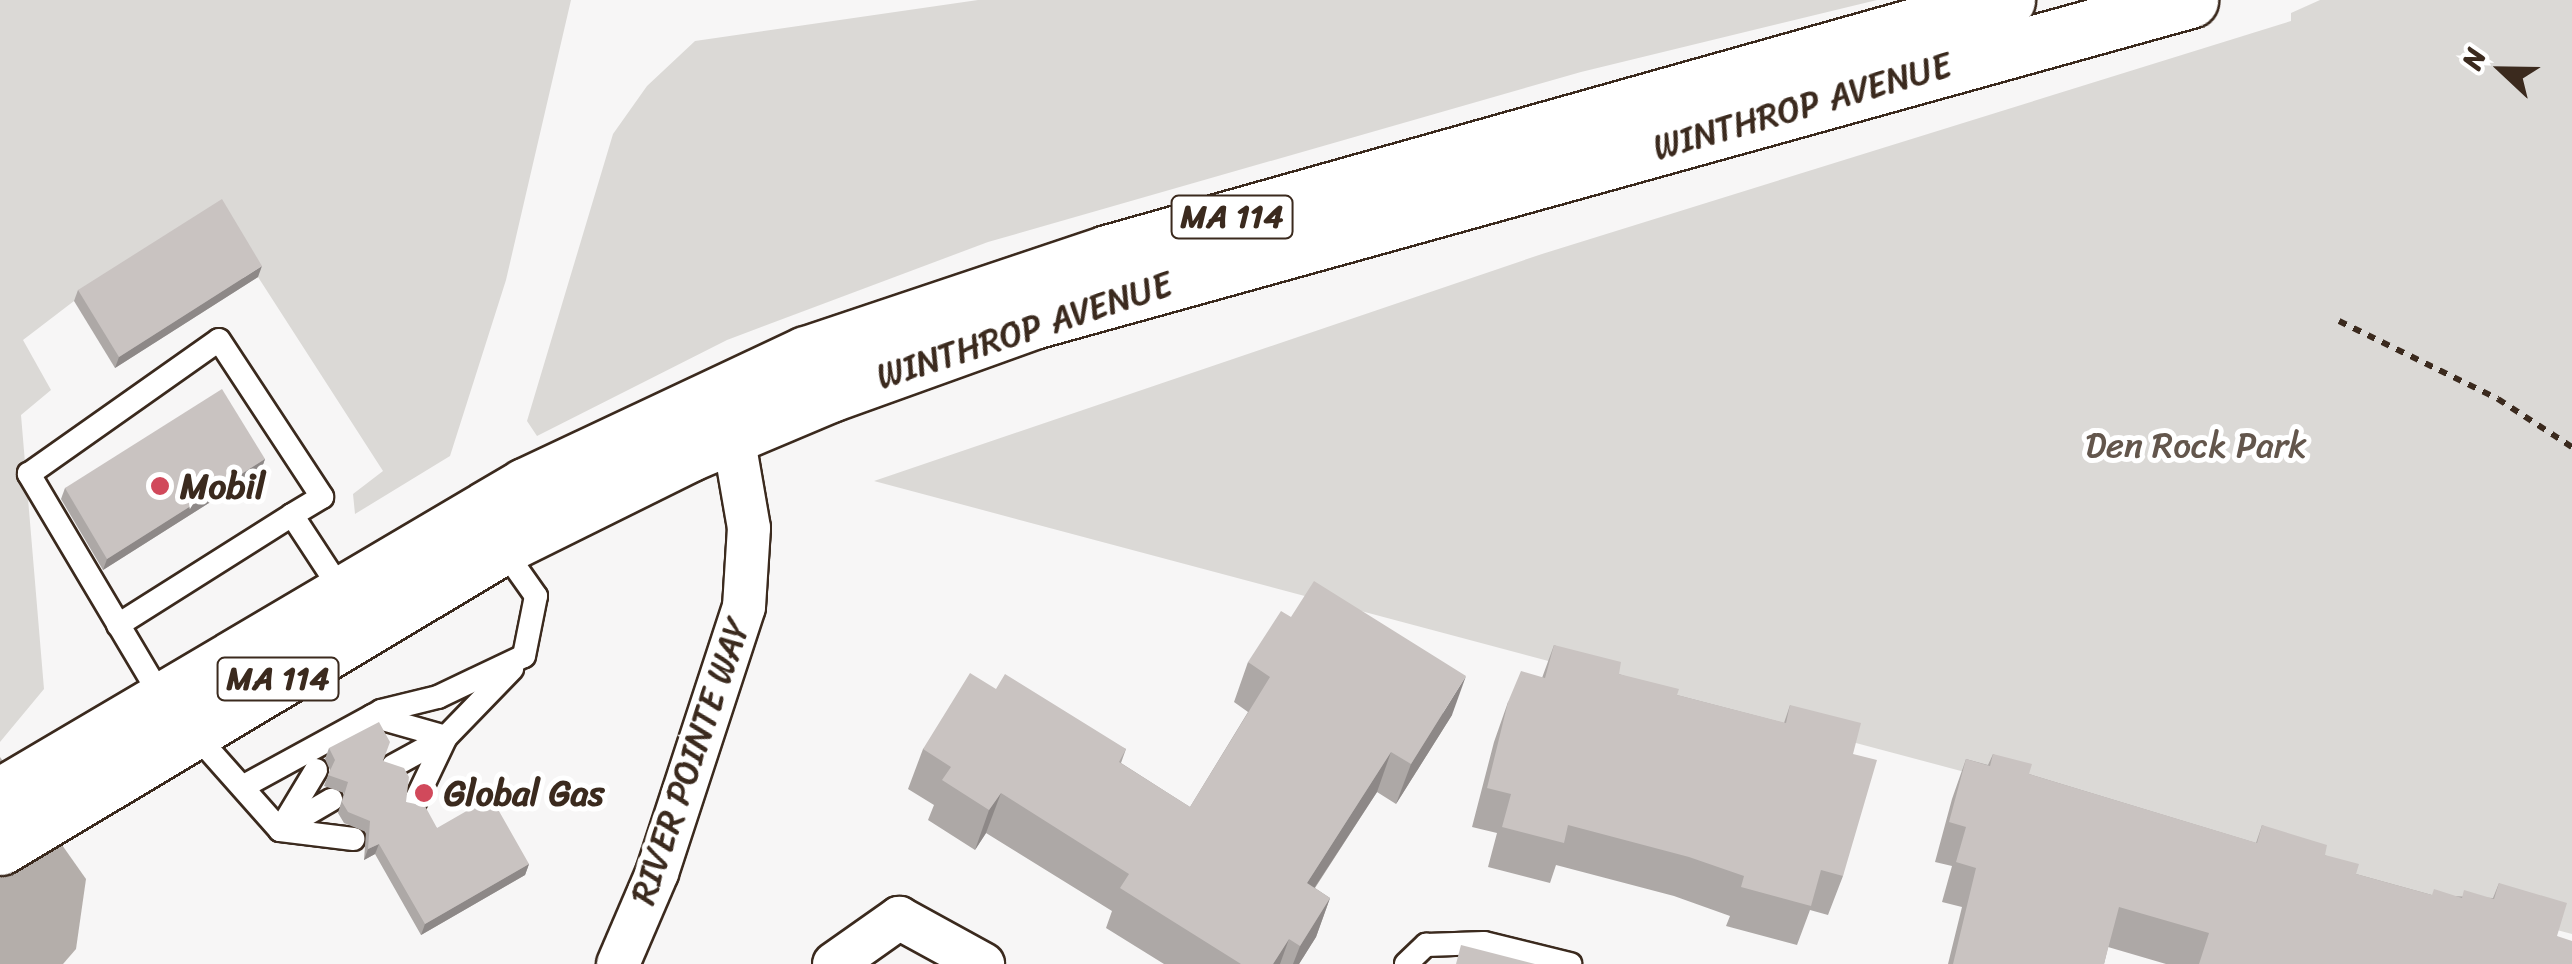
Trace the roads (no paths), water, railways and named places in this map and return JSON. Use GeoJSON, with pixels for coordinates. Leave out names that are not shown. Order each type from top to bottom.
{"type":"FeatureCollection","features":[{"type":"Feature","properties":{"kind":"highway","name":"WINTHROP AVENUE"},"geometry":{"type":"LineString","coordinates":[[0,846],[30,794],[176,714],[493,528],[726,413],[904,318],[1090,258],[2007,0]]}},
{"type":"Feature","properties":{"kind":"highway","name":"WINTHROP AVENUE"},"geometry":{"type":"LineString","coordinates":[[726,413],[1033,321],[2190,0]]}},
{"type":"Feature","properties":{"kind":"street","name":"RIVER POINTE WAY"},"geometry":{"type":"LineString","coordinates":[[618,964],[657,874],[744,608],[749,528],[726,413]]}},
{"type":"Feature","properties":{"kind":"street"},"geometry":{"type":"LineString","coordinates":[[834,964],[899,918],[983,964]]}},
{"type":"Feature","properties":{"kind":"lane"},"geometry":{"type":"LineString","coordinates":[[118,625],[322,497],[219,340],[29,474],[118,625],[176,714],[246,785],[280,830],[353,839]]}},
{"type":"Feature","properties":{"kind":"lane"},"geometry":{"type":"LineString","coordinates":[[292,515],[351,609]]}},
{"type":"Feature","properties":{"kind":"lane"},"geometry":{"type":"LineString","coordinates":[[394,766],[446,736],[524,656],[536,596],[493,528]]}},
{"type":"Feature","properties":{"kind":"lane"},"geometry":{"type":"LineString","coordinates":[[246,785],[524,656]]}},
{"type":"Feature","properties":{"kind":"lane"},"geometry":{"type":"LineString","coordinates":[[376,727],[409,726],[446,736]]}},
{"type":"Feature","properties":{"kind":"lane"},"geometry":{"type":"LineString","coordinates":[[414,804],[446,736]]}},
{"type":"Feature","properties":{"kind":"lane"},"geometry":{"type":"LineString","coordinates":[[280,830],[316,770]]}},
{"type":"Feature","properties":{"kind":"lane"},"geometry":{"type":"LineString","coordinates":[[280,830],[332,800]]}},
{"type":"Feature","properties":{"kind":"lane"},"geometry":{"type":"LineString","coordinates":[[1406,964],[1426,945],[1484,944],[1570,964]]}},
{"type":"Feature","properties":{"kind":"place","name":"Mobil"},"geometry":{"type":"Point","coordinates":[160,486]}},
{"type":"Feature","properties":{"kind":"place","name":"Global Gas"},"geometry":{"type":"Point","coordinates":[424,793]}},
{"type":"Feature","properties":{"kind":"park label","name":"Den Rock Park"},"geometry":{"type":"Point","coordinates":[2196,445]}}]}
